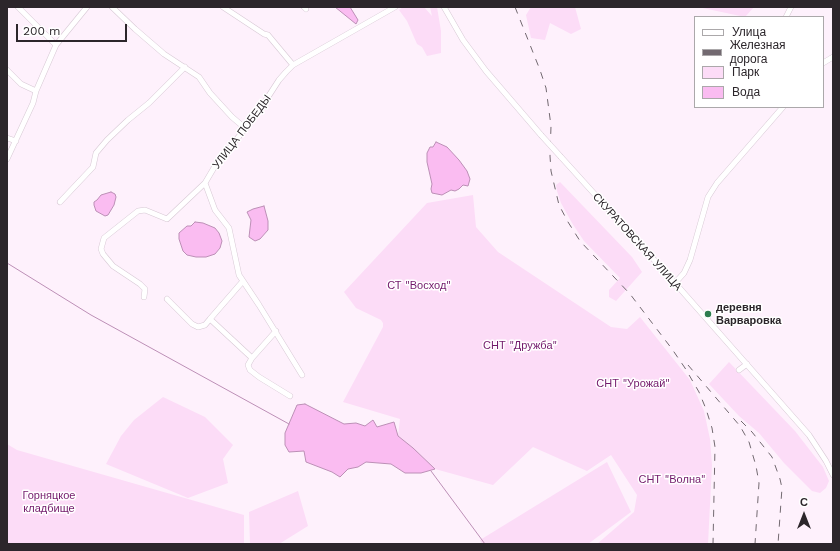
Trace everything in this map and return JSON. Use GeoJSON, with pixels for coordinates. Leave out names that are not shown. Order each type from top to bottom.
{"type":"FeatureCollection","features":[{"type":"Feature","properties":{"kind":"street"},"geometry":{"type":"LineString","coordinates":[[18,7],[56,45]]}},
{"type":"Feature","properties":{"kind":"street"},"geometry":{"type":"LineString","coordinates":[[7,160],[33,104],[36,91],[56,45],[87,7]]}},
{"type":"Feature","properties":{"kind":"street"},"geometry":{"type":"LineString","coordinates":[[112,7],[164,54],[199,77],[210,93],[232,117],[245,128]]}},
{"type":"Feature","properties":{"kind":"street"},"geometry":{"type":"LineString","coordinates":[[224,7],[264,34],[268,35],[293,65]]}},
{"type":"Feature","properties":{"kind":"street","name":"УЛИЦА ПОБЕДЫ"},"geometry":{"type":"LineString","coordinates":[[144,297],[145,289],[114,266],[102,254],[101,249],[104,238],[138,210],[145,210],[167,219],[205,183],[216,166],[257,114],[279,80],[293,65],[395,7]]}},
{"type":"Feature","properties":{"kind":"street","name":"СКУРАТОВСКАЯ УЛИЦА"},"geometry":{"type":"LineString","coordinates":[[444,7],[463,40],[486,71],[541,135],[675,283],[809,435],[826,461],[833,475]]}},
{"type":"Feature","properties":{"kind":"street"},"geometry":{"type":"LineString","coordinates":[[786,16],[791,7]]}},
{"type":"Feature","properties":{"kind":"street"},"geometry":{"type":"LineString","coordinates":[[824,62],[833,57]]}},
{"type":"Feature","properties":{"kind":"street"},"geometry":{"type":"LineString","coordinates":[[60,202],[93,167],[96,153],[107,140],[149,103],[185,67]]}},
{"type":"Feature","properties":{"kind":"street"},"geometry":{"type":"LineString","coordinates":[[7,70],[21,84],[36,91]]}},
{"type":"Feature","properties":{"kind":"street"},"geometry":{"type":"LineString","coordinates":[[675,283],[684,273],[690,260],[708,197],[717,183],[782,108]]}},
{"type":"Feature","properties":{"kind":"street"},"geometry":{"type":"LineString","coordinates":[[7,138],[16,141]]}},
{"type":"Feature","properties":{"kind":"street"},"geometry":{"type":"LineString","coordinates":[[205,183],[215,210],[229,228],[239,275],[302,374]]}},
{"type":"Feature","properties":{"kind":"street"},"geometry":{"type":"LineString","coordinates":[[167,298],[192,324],[198,327],[205,325],[243,281]]}},
{"type":"Feature","properties":{"kind":"street"},"geometry":{"type":"LineString","coordinates":[[210,319],[252,358]]}},
{"type":"Feature","properties":{"kind":"street"},"geometry":{"type":"LineString","coordinates":[[276,331],[252,358],[248,365],[250,370],[259,377],[290,396]]}},
{"type":"Feature","properties":{"kind":"street"},"geometry":{"type":"LineString","coordinates":[[739,370],[746,364]]}},
{"type":"Feature","properties":{"kind":"green space"},"geometry":{"type":"Polygon","coordinates":[[[403,7],[424,7],[432,16],[430,7],[437,7],[441,31],[441,53],[427,56],[422,47],[417,44],[407,21],[399,10],[403,7]]]}},
{"type":"Feature","properties":{"kind":"green space"},"geometry":{"type":"Polygon","coordinates":[[[531,7],[575,7],[581,29],[571,34],[550,23],[545,40],[531,38],[526,15],[531,7]]]}},
{"type":"Feature","properties":{"kind":"green space"},"geometry":{"type":"Polygon","coordinates":[[[698,7],[754,7],[746,16],[698,7]]]}},
{"type":"Feature","properties":{"kind":"green space"},"geometry":{"type":"Polygon","coordinates":[[[560,182],[632,257],[642,272],[616,301],[609,297],[609,290],[620,278],[584,241],[572,223],[561,203],[557,191],[556,185],[560,182]]]}},
{"type":"Feature","properties":{"kind":"green space"},"geometry":{"type":"Polygon","coordinates":[[[473,195],[476,227],[498,252],[611,327],[627,329],[640,317],[690,380],[704,411],[710,439],[712,465],[708,544],[597,544],[634,512],[637,495],[611,455],[587,471],[533,447],[493,485],[435,469],[398,436],[400,419],[343,402],[383,327],[381,320],[356,308],[344,292],[427,203],[473,195]]]}},
{"type":"Feature","properties":{"kind":"green space"},"geometry":{"type":"Polygon","coordinates":[[[729,362],[795,431],[823,467],[829,481],[826,488],[820,493],[812,491],[784,463],[759,433],[739,416],[709,384],[729,362]]]}},
{"type":"Feature","properties":{"kind":"green space"},"geometry":{"type":"Polygon","coordinates":[[[163,397],[205,417],[233,445],[223,459],[228,483],[188,498],[106,464],[121,436],[134,420],[163,397]]]}},
{"type":"Feature","properties":{"kind":"green space","name":"Горняцкое кладбище"},"geometry":{"type":"Polygon","coordinates":[[[7,444],[17,450],[244,515],[244,544],[7,544],[7,444]]]}},
{"type":"Feature","properties":{"kind":"green space"},"geometry":{"type":"Polygon","coordinates":[[[607,462],[631,512],[588,544],[482,544],[480,540],[607,462]]]}},
{"type":"Feature","properties":{"kind":"green space"},"geometry":{"type":"Polygon","coordinates":[[[298,491],[308,526],[279,544],[250,544],[249,512],[298,491]]]}},
{"type":"Feature","properties":{"kind":"water"},"geometry":{"type":"Polygon","coordinates":[[[335,7],[350,7],[358,20],[356,24],[335,7]]]}},
{"type":"Feature","properties":{"kind":"water"},"geometry":{"type":"Polygon","coordinates":[[[436,142],[447,147],[467,171],[470,179],[468,186],[463,185],[455,191],[451,190],[442,195],[432,193],[427,153],[430,147],[433,147],[436,142]]]}},
{"type":"Feature","properties":{"kind":"water"},"geometry":{"type":"Polygon","coordinates":[[[111,192],[115,194],[116,197],[114,205],[108,215],[105,216],[96,211],[94,202],[101,195],[111,192]]]}},
{"type":"Feature","properties":{"kind":"water"},"geometry":{"type":"Polygon","coordinates":[[[264,206],[268,221],[268,230],[260,239],[255,241],[249,237],[251,220],[247,212],[264,206]]]}},
{"type":"Feature","properties":{"kind":"water"},"geometry":{"type":"Polygon","coordinates":[[[195,222],[203,223],[215,228],[219,233],[222,241],[220,248],[215,254],[206,257],[196,257],[187,255],[183,251],[179,239],[179,233],[187,226],[191,226],[195,222]]]}},
{"type":"Feature","properties":{"kind":"water"},"geometry":{"type":"Polygon","coordinates":[[[305,404],[344,424],[356,423],[365,426],[373,420],[377,427],[394,422],[398,436],[435,469],[421,473],[405,473],[391,464],[366,462],[358,467],[348,469],[340,477],[332,472],[306,462],[304,451],[289,452],[285,445],[285,433],[297,405],[305,404]]]}},
{"type":"Feature","properties":{"kind":"waterway"},"geometry":{"type":"LineString","coordinates":[[7,263],[91,315],[289,424]]}},
{"type":"Feature","properties":{"kind":"waterway"},"geometry":{"type":"LineString","coordinates":[[431,471],[485,544]]}},
{"type":"Feature","properties":{"kind":"railway"},"geometry":{"type":"LineString","coordinates":[[515,7],[546,88],[551,126],[551,171],[559,205],[580,241],[630,294],[672,349],[699,392],[706,409],[712,428],[715,447],[713,544]]}},
{"type":"Feature","properties":{"kind":"railway"},"geometry":{"type":"LineString","coordinates":[[688,365],[740,426],[749,442],[759,483],[755,544]]}},
{"type":"Feature","properties":{"kind":"railway"},"geometry":{"type":"LineString","coordinates":[[741,421],[772,457],[780,479],[782,488],[778,544]]}},
{"type":"Feature","properties":{"kind":"place","name":"деревня Варваровка"},"geometry":{"type":"Point","coordinates":[708,314]}},
{"type":"Feature","properties":{"kind":"park label","name":"СТ \"Восход\""},"geometry":{"type":"Point","coordinates":[419,286]}},
{"type":"Feature","properties":{"kind":"park label","name":"СНТ \"Дружба\""},"geometry":{"type":"Point","coordinates":[520,346]}},
{"type":"Feature","properties":{"kind":"park label","name":"СНТ \"Урожай\""},"geometry":{"type":"Point","coordinates":[633,384]}},
{"type":"Feature","properties":{"kind":"park label","name":"СНТ \"Волна\""},"geometry":{"type":"Point","coordinates":[672,480]}}]}
